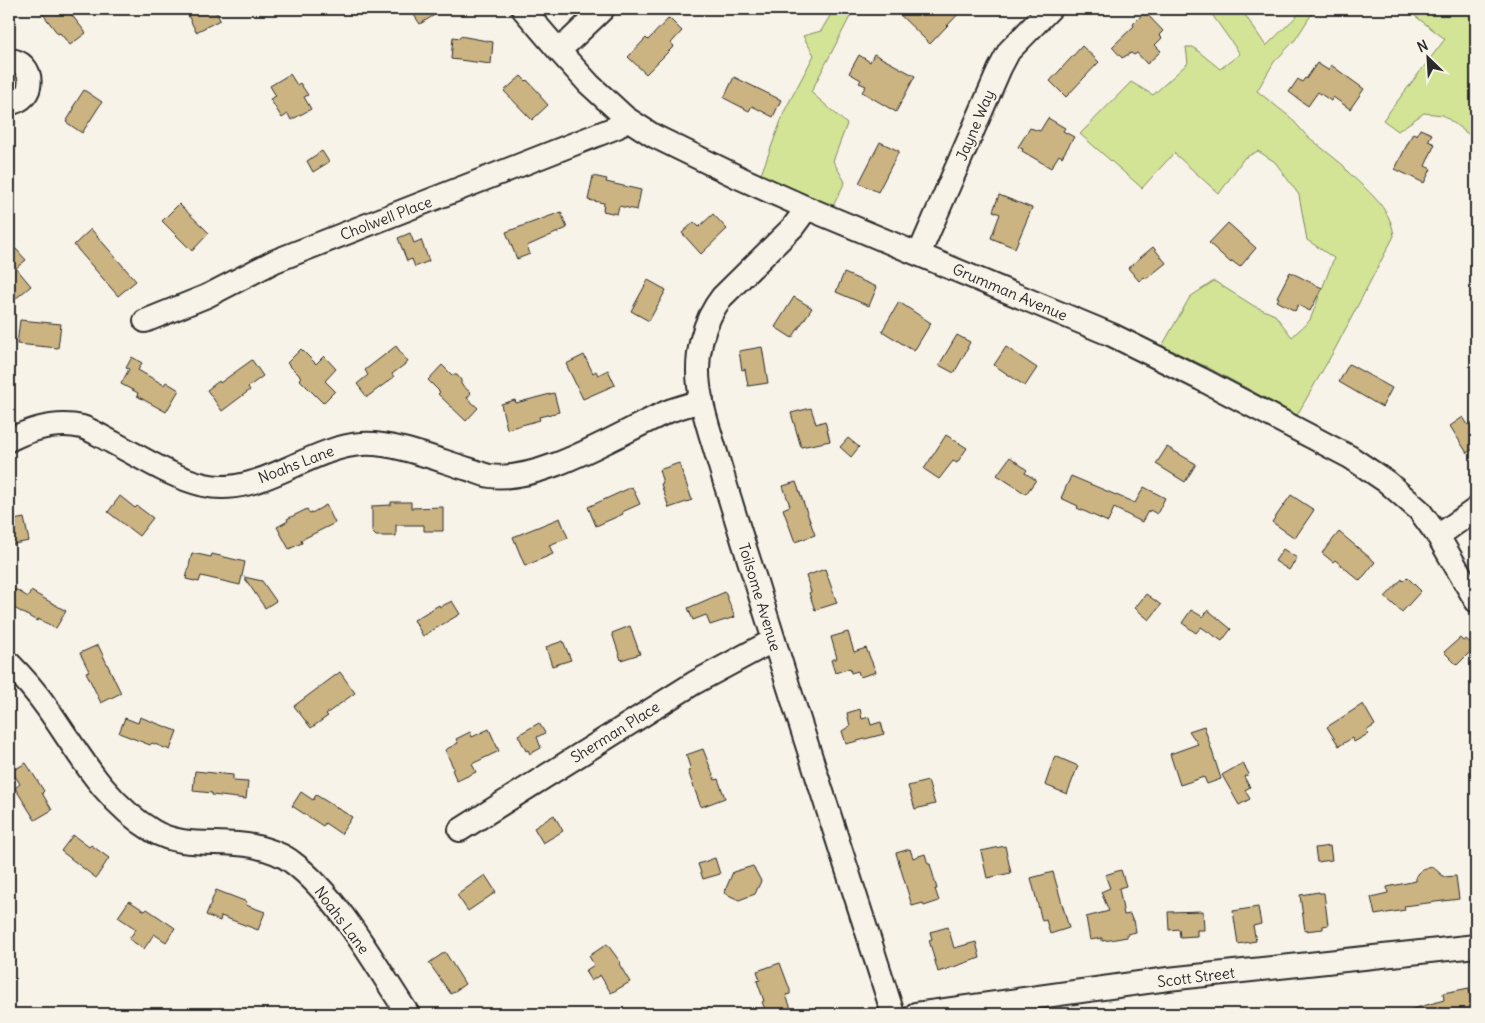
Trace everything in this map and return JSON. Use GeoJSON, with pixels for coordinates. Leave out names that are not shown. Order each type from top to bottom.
{"type":"FeatureCollection","features":[{"type":"Feature","properties":{"kind":"street","name":"Grumman Avenue"},"geometry":{"type":"LineString","coordinates":[[523,9],[594,90],[626,118],[654,136],[807,208],[1029,300],[1146,352],[1350,457],[1387,482],[1419,510],[1438,536],[1476,601]]}},
{"type":"Feature","properties":{"kind":"street"},"geometry":{"type":"LineString","coordinates":[[559,52],[604,9]]}},
{"type":"Feature","properties":{"kind":"street","name":"Jayne Way"},"geometry":{"type":"LineString","coordinates":[[919,254],[1009,51],[1050,9]]}},
{"type":"Feature","properties":{"kind":"street"},"geometry":{"type":"LineString","coordinates":[[9,60],[19,62],[25,67],[29,73],[30,81],[26,95],[20,100],[9,103]]}},
{"type":"Feature","properties":{"kind":"street","name":"Cholwell Place"},"geometry":{"type":"LineString","coordinates":[[145,321],[206,296],[275,261],[607,132],[617,127],[626,118]]}},
{"type":"Feature","properties":{"kind":"street","name":"Toilsome Avenue"},"geometry":{"type":"LineString","coordinates":[[807,208],[793,227],[714,306],[708,318],[701,347],[698,364],[699,385],[702,401],[774,640],[894,1014]]}},
{"type":"Feature","properties":{"kind":"street","name":"Noahs Lane"},"geometry":{"type":"LineString","coordinates":[[9,440],[24,432],[48,426],[83,427],[173,474],[205,485],[215,486],[234,487],[264,477],[334,448],[363,444],[390,446],[490,476],[514,475],[552,466],[670,411],[702,401]]}},
{"type":"Feature","properties":{"kind":"street"},"geometry":{"type":"LineString","coordinates":[[1438,536],[1476,509]]}},
{"type":"Feature","properties":{"kind":"street","name":"Sherman Place"},"geometry":{"type":"LineString","coordinates":[[460,830],[694,683],[774,640]]}},
{"type":"Feature","properties":{"kind":"street","name":"Noahs Lane"},"geometry":{"type":"LineString","coordinates":[[9,663],[47,708],[106,792],[126,811],[154,832],[180,841],[251,846],[272,852],[291,861],[321,889],[351,928],[408,1014]]}},
{"type":"Feature","properties":{"kind":"street","name":"Scott Street"},"geometry":{"type":"LineString","coordinates":[[916,1014],[1168,980],[1476,946]]}},
{"type":"Feature","properties":{"kind":"green space"},"geometry":{"type":"Polygon","coordinates":[[[834,9],[854,9],[811,92],[847,124],[833,161],[845,182],[828,216],[760,177],[785,110],[814,55],[803,36],[821,31],[834,9]]]}},
{"type":"Feature","properties":{"kind":"green space"},"geometry":{"type":"Polygon","coordinates":[[[1208,9],[1241,9],[1266,46],[1304,9],[1318,9],[1313,12],[1295,40],[1274,62],[1257,91],[1290,117],[1306,135],[1344,166],[1383,208],[1392,226],[1394,236],[1335,349],[1297,415],[1207,367],[1162,346],[1190,297],[1214,281],[1254,306],[1275,315],[1292,337],[1310,320],[1334,258],[1307,240],[1299,195],[1275,162],[1258,151],[1244,158],[1219,194],[1174,153],[1142,188],[1080,134],[1131,82],[1153,95],[1188,63],[1186,47],[1193,47],[1220,69],[1240,54],[1208,9]]]}},
{"type":"Feature","properties":{"kind":"green space"},"geometry":{"type":"Polygon","coordinates":[[[1406,9],[1476,9],[1476,140],[1443,115],[1424,113],[1398,131],[1383,120],[1445,39],[1406,9]]]}},
{"type":"Feature","properties":{"kind":"building"},"geometry":{"type":"Polygon","coordinates":[[[39,9],[67,9],[86,33],[70,45],[60,33],[58,34],[39,9]]]}},
{"type":"Feature","properties":{"kind":"building"},"geometry":{"type":"Polygon","coordinates":[[[185,9],[215,9],[220,20],[196,32],[185,9]]]}},
{"type":"Feature","properties":{"kind":"building"},"geometry":{"type":"Polygon","coordinates":[[[410,9],[444,9],[420,24],[410,9]]]}},
{"type":"Feature","properties":{"kind":"building"},"geometry":{"type":"Polygon","coordinates":[[[894,9],[963,9],[930,44],[894,9]]]}},
{"type":"Feature","properties":{"kind":"building"},"geometry":{"type":"Polygon","coordinates":[[[1145,12],[1163,31],[1159,35],[1162,38],[1155,45],[1161,51],[1147,64],[1137,53],[1134,55],[1131,53],[1122,58],[1112,47],[1134,26],[1133,24],[1145,12]]]}},
{"type":"Feature","properties":{"kind":"building"},"geometry":{"type":"Polygon","coordinates":[[[669,18],[682,31],[671,43],[674,46],[646,74],[628,57],[669,18]]]}},
{"type":"Feature","properties":{"kind":"building"},"geometry":{"type":"Polygon","coordinates":[[[460,36],[493,42],[491,64],[451,59],[453,37],[460,38],[460,36]]]}},
{"type":"Feature","properties":{"kind":"building"},"geometry":{"type":"Polygon","coordinates":[[[1082,46],[1099,62],[1066,97],[1050,81],[1082,46]]]}},
{"type":"Feature","properties":{"kind":"building"},"geometry":{"type":"Polygon","coordinates":[[[874,54],[915,76],[896,112],[862,92],[866,86],[859,83],[861,80],[849,73],[859,55],[870,62],[874,54]]]}},
{"type":"Feature","properties":{"kind":"building"},"geometry":{"type":"Polygon","coordinates":[[[1317,63],[1328,70],[1331,65],[1364,89],[1350,109],[1333,97],[1331,101],[1318,92],[1308,106],[1289,92],[1298,79],[1302,82],[1306,79],[1317,63]]]}},
{"type":"Feature","properties":{"kind":"building"},"geometry":{"type":"Polygon","coordinates":[[[290,74],[297,85],[300,83],[308,95],[304,97],[311,109],[291,120],[288,114],[282,118],[270,99],[276,96],[270,86],[290,74]]]}},
{"type":"Feature","properties":{"kind":"building"},"geometry":{"type":"Polygon","coordinates":[[[521,76],[541,95],[548,105],[532,120],[504,91],[521,76]]]}},
{"type":"Feature","properties":{"kind":"building"},"geometry":{"type":"Polygon","coordinates":[[[734,77],[781,100],[773,117],[752,106],[749,111],[724,98],[734,77]]]}},
{"type":"Feature","properties":{"kind":"building"},"geometry":{"type":"Polygon","coordinates":[[[84,90],[102,102],[82,133],[66,122],[84,90]]]}},
{"type":"Feature","properties":{"kind":"building"},"geometry":{"type":"Polygon","coordinates":[[[1048,118],[1065,128],[1063,131],[1074,137],[1062,157],[1059,155],[1051,168],[1018,147],[1030,128],[1040,131],[1048,118]]]}},
{"type":"Feature","properties":{"kind":"building"},"geometry":{"type":"Polygon","coordinates":[[[1420,129],[1432,134],[1428,141],[1435,144],[1425,166],[1431,169],[1424,183],[1395,169],[1413,133],[1417,135],[1420,129]]]}},
{"type":"Feature","properties":{"kind":"building"},"geometry":{"type":"Polygon","coordinates":[[[880,142],[899,151],[878,192],[859,183],[880,142]]]}},
{"type":"Feature","properties":{"kind":"building"},"geometry":{"type":"Polygon","coordinates":[[[322,151],[329,162],[313,172],[307,161],[322,151]]]}},
{"type":"Feature","properties":{"kind":"building"},"geometry":{"type":"Polygon","coordinates":[[[593,176],[607,179],[606,182],[641,190],[637,210],[619,206],[617,214],[603,211],[604,203],[588,200],[593,176]]]}},
{"type":"Feature","properties":{"kind":"building"},"geometry":{"type":"Polygon","coordinates":[[[999,195],[1032,208],[1015,248],[991,238],[1000,214],[993,211],[999,195]]]}},
{"type":"Feature","properties":{"kind":"building"},"geometry":{"type":"Polygon","coordinates":[[[179,204],[209,233],[192,251],[162,221],[179,204]]]}},
{"type":"Feature","properties":{"kind":"building"},"geometry":{"type":"Polygon","coordinates":[[[561,212],[567,228],[527,246],[530,254],[517,259],[506,232],[561,212]]]}},
{"type":"Feature","properties":{"kind":"building"},"geometry":{"type":"Polygon","coordinates":[[[713,214],[727,229],[701,254],[682,233],[694,222],[699,227],[713,214]]]}},
{"type":"Feature","properties":{"kind":"building"},"geometry":{"type":"Polygon","coordinates":[[[1228,223],[1256,248],[1240,267],[1232,261],[1231,263],[1209,243],[1228,223]]]}},
{"type":"Feature","properties":{"kind":"building"},"geometry":{"type":"Polygon","coordinates":[[[91,229],[136,281],[118,296],[74,245],[91,229]]]}},
{"type":"Feature","properties":{"kind":"building"},"geometry":{"type":"Polygon","coordinates":[[[410,233],[414,243],[421,240],[429,261],[415,267],[412,259],[407,261],[398,238],[410,233]]]}},
{"type":"Feature","properties":{"kind":"building"},"geometry":{"type":"Polygon","coordinates":[[[1153,247],[1166,263],[1146,279],[1144,277],[1139,281],[1128,268],[1153,247]]]}},
{"type":"Feature","properties":{"kind":"building"},"geometry":{"type":"Polygon","coordinates":[[[16,249],[26,260],[16,268],[31,286],[14,300],[9,294],[9,255],[16,249]]]}},
{"type":"Feature","properties":{"kind":"building"},"geometry":{"type":"Polygon","coordinates":[[[1290,272],[1322,288],[1310,311],[1298,305],[1295,311],[1277,301],[1279,298],[1277,297],[1290,272]]]}},
{"type":"Feature","properties":{"kind":"building"},"geometry":{"type":"Polygon","coordinates":[[[844,273],[877,287],[869,306],[836,292],[844,273]]]}},
{"type":"Feature","properties":{"kind":"building"},"geometry":{"type":"Polygon","coordinates":[[[648,280],[666,290],[649,321],[631,311],[648,280]]]}},
{"type":"Feature","properties":{"kind":"building"},"geometry":{"type":"Polygon","coordinates":[[[794,297],[812,308],[792,338],[775,327],[794,297]]]}},
{"type":"Feature","properties":{"kind":"building"},"geometry":{"type":"Polygon","coordinates":[[[899,302],[931,323],[914,351],[882,331],[899,302]]]}},
{"type":"Feature","properties":{"kind":"building"},"geometry":{"type":"Polygon","coordinates":[[[20,320],[61,324],[58,348],[17,344],[20,320]]]}},
{"type":"Feature","properties":{"kind":"building"},"geometry":{"type":"Polygon","coordinates":[[[957,335],[970,342],[954,373],[939,365],[957,335]]]}},
{"type":"Feature","properties":{"kind":"building"},"geometry":{"type":"Polygon","coordinates":[[[396,346],[408,362],[392,374],[394,377],[367,397],[357,384],[368,375],[365,370],[396,346]]]}},
{"type":"Feature","properties":{"kind":"building"},"geometry":{"type":"Polygon","coordinates":[[[762,347],[768,383],[748,386],[745,369],[742,370],[739,351],[762,347]]]}},
{"type":"Feature","properties":{"kind":"building"},"geometry":{"type":"Polygon","coordinates":[[[1006,347],[1037,368],[1025,386],[994,365],[1006,347]]]}},
{"type":"Feature","properties":{"kind":"building"},"geometry":{"type":"Polygon","coordinates":[[[301,349],[316,364],[324,356],[336,369],[325,381],[335,391],[323,403],[299,379],[301,377],[287,363],[301,349]]]}},
{"type":"Feature","properties":{"kind":"building"},"geometry":{"type":"Polygon","coordinates":[[[584,355],[593,373],[596,371],[598,375],[608,370],[615,385],[583,399],[566,364],[584,355]]]}},
{"type":"Feature","properties":{"kind":"building"},"geometry":{"type":"Polygon","coordinates":[[[132,357],[142,363],[138,370],[164,385],[166,382],[179,390],[166,412],[137,396],[138,393],[121,384],[129,369],[126,368],[132,357]]]}},
{"type":"Feature","properties":{"kind":"building"},"geometry":{"type":"Polygon","coordinates":[[[252,360],[263,376],[248,387],[250,390],[222,411],[207,390],[252,360]]]}},
{"type":"Feature","properties":{"kind":"building"},"geometry":{"type":"Polygon","coordinates":[[[1349,364],[1392,388],[1382,407],[1339,382],[1349,364]]]}},
{"type":"Feature","properties":{"kind":"building"},"geometry":{"type":"Polygon","coordinates":[[[442,365],[452,375],[457,375],[461,380],[461,384],[471,393],[467,398],[478,408],[466,421],[438,394],[440,392],[428,380],[442,365]]]}},
{"type":"Feature","properties":{"kind":"building"},"geometry":{"type":"Polygon","coordinates":[[[554,393],[559,412],[539,417],[540,420],[507,429],[501,404],[515,400],[516,403],[554,393]]]}},
{"type":"Feature","properties":{"kind":"building"},"geometry":{"type":"Polygon","coordinates":[[[811,408],[816,424],[825,421],[830,441],[801,447],[791,413],[811,408]]]}},
{"type":"Feature","properties":{"kind":"building"},"geometry":{"type":"Polygon","coordinates":[[[1463,417],[1468,425],[1476,420],[1476,447],[1467,453],[1450,426],[1463,417]]]}},
{"type":"Feature","properties":{"kind":"building"},"geometry":{"type":"Polygon","coordinates":[[[946,435],[967,448],[957,463],[953,461],[939,479],[924,469],[946,435]]]}},
{"type":"Feature","properties":{"kind":"building"},"geometry":{"type":"Polygon","coordinates":[[[848,438],[859,447],[851,457],[840,447],[848,438]]]}},
{"type":"Feature","properties":{"kind":"building"},"geometry":{"type":"Polygon","coordinates":[[[1167,447],[1196,464],[1185,482],[1156,464],[1167,447]]]}},
{"type":"Feature","properties":{"kind":"building"},"geometry":{"type":"Polygon","coordinates":[[[1010,457],[1027,470],[1025,473],[1036,480],[1026,494],[997,475],[1010,457]]]}},
{"type":"Feature","properties":{"kind":"building"},"geometry":{"type":"Polygon","coordinates":[[[679,463],[692,500],[669,508],[661,484],[663,483],[659,470],[679,463]]]}},
{"type":"Feature","properties":{"kind":"building"},"geometry":{"type":"Polygon","coordinates":[[[1071,476],[1135,503],[1144,487],[1165,498],[1157,514],[1150,510],[1148,511],[1142,522],[1114,508],[1108,522],[1077,508],[1078,506],[1061,498],[1071,476]]]}},
{"type":"Feature","properties":{"kind":"building"},"geometry":{"type":"Polygon","coordinates":[[[796,482],[815,535],[795,542],[783,509],[790,506],[783,486],[796,482]]]}},
{"type":"Feature","properties":{"kind":"building"},"geometry":{"type":"Polygon","coordinates":[[[632,487],[640,504],[596,526],[588,507],[632,487]]]}},
{"type":"Feature","properties":{"kind":"building"},"geometry":{"type":"Polygon","coordinates":[[[1291,495],[1314,510],[1295,538],[1272,522],[1291,495]]]}},
{"type":"Feature","properties":{"kind":"building"},"geometry":{"type":"Polygon","coordinates":[[[120,496],[135,508],[137,506],[153,518],[139,536],[108,512],[120,496]]]}},
{"type":"Feature","properties":{"kind":"building"},"geometry":{"type":"Polygon","coordinates":[[[391,502],[411,502],[411,508],[443,507],[443,531],[424,531],[424,525],[396,525],[396,536],[376,536],[372,532],[372,506],[391,505],[391,502]]]}},
{"type":"Feature","properties":{"kind":"building"},"geometry":{"type":"Polygon","coordinates":[[[326,505],[335,523],[301,540],[302,543],[289,549],[277,527],[288,521],[287,519],[307,509],[310,514],[326,505]]]}},
{"type":"Feature","properties":{"kind":"building"},"geometry":{"type":"Polygon","coordinates":[[[24,518],[29,541],[9,545],[9,521],[24,518]]]}},
{"type":"Feature","properties":{"kind":"building"},"geometry":{"type":"Polygon","coordinates":[[[560,518],[568,538],[549,545],[553,554],[525,566],[513,537],[560,518]]]}},
{"type":"Feature","properties":{"kind":"building"},"geometry":{"type":"Polygon","coordinates":[[[1339,532],[1375,562],[1360,581],[1335,560],[1333,562],[1322,553],[1339,532]]]}},
{"type":"Feature","properties":{"kind":"building"},"geometry":{"type":"Polygon","coordinates":[[[1283,549],[1297,558],[1289,570],[1275,561],[1283,549]]]}},
{"type":"Feature","properties":{"kind":"building"},"geometry":{"type":"Polygon","coordinates":[[[192,553],[211,557],[212,554],[245,562],[240,585],[201,576],[199,582],[186,579],[192,553]]]}},
{"type":"Feature","properties":{"kind":"building"},"geometry":{"type":"Polygon","coordinates":[[[825,569],[837,603],[815,610],[806,576],[825,569]]]}},
{"type":"Feature","properties":{"kind":"building"},"geometry":{"type":"Polygon","coordinates":[[[244,577],[262,581],[276,601],[265,608],[244,577]]]}},
{"type":"Feature","properties":{"kind":"building"},"geometry":{"type":"Polygon","coordinates":[[[1407,577],[1421,591],[1402,612],[1385,597],[1402,579],[1403,581],[1407,577]]]}},
{"type":"Feature","properties":{"kind":"building"},"geometry":{"type":"Polygon","coordinates":[[[15,589],[28,597],[31,591],[66,611],[56,628],[38,619],[37,621],[9,605],[15,589]]]}},
{"type":"Feature","properties":{"kind":"building"},"geometry":{"type":"Polygon","coordinates":[[[725,592],[735,617],[710,625],[706,615],[693,620],[688,608],[725,592]]]}},
{"type":"Feature","properties":{"kind":"building"},"geometry":{"type":"Polygon","coordinates":[[[1146,594],[1161,605],[1149,620],[1135,608],[1146,594]]]}},
{"type":"Feature","properties":{"kind":"building"},"geometry":{"type":"Polygon","coordinates":[[[452,601],[460,614],[423,636],[414,620],[439,605],[440,607],[452,601]]]}},
{"type":"Feature","properties":{"kind":"building"},"geometry":{"type":"Polygon","coordinates":[[[1191,610],[1203,617],[1208,610],[1231,629],[1222,641],[1201,627],[1196,633],[1182,623],[1191,610]]]}},
{"type":"Feature","properties":{"kind":"building"},"geometry":{"type":"Polygon","coordinates":[[[630,626],[640,654],[621,660],[612,633],[630,626]]]}},
{"type":"Feature","properties":{"kind":"building"},"geometry":{"type":"Polygon","coordinates":[[[848,632],[854,652],[866,648],[876,672],[860,677],[858,671],[851,673],[850,668],[835,673],[831,660],[837,658],[831,637],[848,632]]]}},
{"type":"Feature","properties":{"kind":"building"},"geometry":{"type":"Polygon","coordinates":[[[1460,638],[1463,641],[1466,639],[1475,647],[1457,665],[1444,652],[1460,638]]]}},
{"type":"Feature","properties":{"kind":"building"},"geometry":{"type":"Polygon","coordinates":[[[563,641],[571,660],[552,666],[546,647],[563,641]]]}},
{"type":"Feature","properties":{"kind":"building"},"geometry":{"type":"Polygon","coordinates":[[[98,645],[121,693],[101,703],[86,672],[89,671],[80,653],[98,645]]]}},
{"type":"Feature","properties":{"kind":"building"},"geometry":{"type":"Polygon","coordinates":[[[340,672],[355,693],[326,714],[328,716],[311,728],[294,706],[340,672]]]}},
{"type":"Feature","properties":{"kind":"building"},"geometry":{"type":"Polygon","coordinates":[[[1363,704],[1375,725],[1366,731],[1368,734],[1354,742],[1352,738],[1339,746],[1327,727],[1363,704]]]}},
{"type":"Feature","properties":{"kind":"building"},"geometry":{"type":"Polygon","coordinates":[[[860,709],[862,719],[869,717],[871,725],[881,722],[884,734],[846,744],[842,731],[850,726],[847,713],[860,709]]]}},
{"type":"Feature","properties":{"kind":"building"},"geometry":{"type":"Polygon","coordinates":[[[140,717],[177,731],[170,750],[152,743],[150,745],[119,733],[125,718],[138,723],[140,717]]]}},
{"type":"Feature","properties":{"kind":"building"},"geometry":{"type":"Polygon","coordinates":[[[539,723],[545,733],[537,737],[541,748],[530,754],[528,750],[526,751],[518,735],[539,723]]]}},
{"type":"Feature","properties":{"kind":"building"},"geometry":{"type":"Polygon","coordinates":[[[1204,726],[1221,779],[1207,784],[1204,777],[1180,785],[1170,754],[1198,744],[1189,731],[1204,726]]]}},
{"type":"Feature","properties":{"kind":"building"},"geometry":{"type":"Polygon","coordinates":[[[489,729],[499,751],[472,764],[476,772],[457,781],[452,770],[454,769],[445,750],[458,743],[456,739],[470,732],[472,737],[489,729]]]}},
{"type":"Feature","properties":{"kind":"building"},"geometry":{"type":"Polygon","coordinates":[[[703,749],[715,780],[718,779],[725,798],[701,807],[688,771],[691,770],[686,755],[703,749]]]}},
{"type":"Feature","properties":{"kind":"building"},"geometry":{"type":"Polygon","coordinates":[[[1055,756],[1078,766],[1067,794],[1045,785],[1055,756]]]}},
{"type":"Feature","properties":{"kind":"building"},"geometry":{"type":"Polygon","coordinates":[[[26,763],[44,791],[42,793],[52,810],[35,820],[15,788],[20,784],[12,771],[26,763]]]}},
{"type":"Feature","properties":{"kind":"building"},"geometry":{"type":"Polygon","coordinates":[[[1243,763],[1249,774],[1244,777],[1250,787],[1245,790],[1250,799],[1239,805],[1222,775],[1243,763]]]}},
{"type":"Feature","properties":{"kind":"building"},"geometry":{"type":"Polygon","coordinates":[[[195,771],[233,775],[233,781],[248,782],[246,799],[193,791],[195,771]]]}},
{"type":"Feature","properties":{"kind":"building"},"geometry":{"type":"Polygon","coordinates":[[[928,781],[935,804],[915,809],[908,786],[928,781]]]}},
{"type":"Feature","properties":{"kind":"building"},"geometry":{"type":"Polygon","coordinates":[[[301,792],[313,800],[316,795],[352,817],[341,834],[325,823],[323,826],[292,806],[301,792]]]}},
{"type":"Feature","properties":{"kind":"building"},"geometry":{"type":"Polygon","coordinates":[[[554,815],[563,831],[543,843],[534,828],[554,815]]]}},
{"type":"Feature","properties":{"kind":"building"},"geometry":{"type":"Polygon","coordinates":[[[73,835],[109,858],[96,878],[61,851],[73,835]]]}},
{"type":"Feature","properties":{"kind":"building"},"geometry":{"type":"Polygon","coordinates":[[[1005,846],[1011,873],[987,878],[981,851],[1005,846]]]}},
{"type":"Feature","properties":{"kind":"building"},"geometry":{"type":"Polygon","coordinates":[[[1330,846],[1332,860],[1317,862],[1315,848],[1330,846]]]}},
{"type":"Feature","properties":{"kind":"building"},"geometry":{"type":"Polygon","coordinates":[[[910,849],[913,858],[925,854],[928,864],[930,864],[939,901],[924,906],[923,903],[912,906],[896,853],[910,849]]]}},
{"type":"Feature","properties":{"kind":"building"},"geometry":{"type":"Polygon","coordinates":[[[715,858],[720,874],[703,879],[698,864],[715,858]]]}},
{"type":"Feature","properties":{"kind":"building"},"geometry":{"type":"Polygon","coordinates":[[[753,866],[761,881],[755,894],[739,900],[724,893],[733,872],[753,866]]]}},
{"type":"Feature","properties":{"kind":"building"},"geometry":{"type":"Polygon","coordinates":[[[1433,867],[1444,877],[1456,876],[1459,899],[1404,906],[1405,910],[1375,915],[1371,897],[1388,893],[1387,887],[1416,881],[1416,877],[1422,869],[1433,867]]]}},
{"type":"Feature","properties":{"kind":"building"},"geometry":{"type":"Polygon","coordinates":[[[1121,870],[1126,886],[1119,888],[1124,915],[1130,914],[1132,920],[1134,920],[1136,932],[1127,934],[1127,937],[1110,940],[1102,941],[1102,938],[1090,940],[1086,917],[1109,911],[1101,892],[1110,888],[1105,875],[1121,870]]]}},
{"type":"Feature","properties":{"kind":"building"},"geometry":{"type":"Polygon","coordinates":[[[1053,872],[1069,928],[1050,934],[1046,920],[1042,921],[1031,878],[1053,872]]]}},
{"type":"Feature","properties":{"kind":"building"},"geometry":{"type":"Polygon","coordinates":[[[485,875],[496,892],[468,911],[457,895],[485,875]]]}},
{"type":"Feature","properties":{"kind":"building"},"geometry":{"type":"Polygon","coordinates":[[[216,890],[247,902],[246,905],[265,912],[258,930],[221,916],[220,921],[206,915],[216,890]]]}},
{"type":"Feature","properties":{"kind":"building"},"geometry":{"type":"Polygon","coordinates":[[[1324,893],[1328,925],[1323,926],[1323,929],[1305,931],[1300,895],[1324,893]]]}},
{"type":"Feature","properties":{"kind":"building"},"geometry":{"type":"Polygon","coordinates":[[[129,901],[145,911],[147,909],[175,928],[166,942],[154,934],[144,949],[129,939],[136,929],[118,917],[129,901]]]}},
{"type":"Feature","properties":{"kind":"building"},"geometry":{"type":"Polygon","coordinates":[[[1258,907],[1261,924],[1253,926],[1256,941],[1238,944],[1233,911],[1258,907]]]}},
{"type":"Feature","properties":{"kind":"building"},"geometry":{"type":"Polygon","coordinates":[[[1203,911],[1204,930],[1197,930],[1197,936],[1180,937],[1179,929],[1169,930],[1168,912],[1203,911]]]}},
{"type":"Feature","properties":{"kind":"building"},"geometry":{"type":"Polygon","coordinates":[[[948,927],[954,948],[976,942],[980,958],[938,972],[929,940],[932,939],[930,932],[948,927]]]}},
{"type":"Feature","properties":{"kind":"building"},"geometry":{"type":"Polygon","coordinates":[[[607,944],[621,963],[619,964],[630,982],[611,993],[600,975],[591,981],[585,971],[594,965],[589,956],[607,944]]]}},
{"type":"Feature","properties":{"kind":"building"},"geometry":{"type":"Polygon","coordinates":[[[445,952],[465,984],[451,994],[429,963],[445,952]]]}},
{"type":"Feature","properties":{"kind":"building"},"geometry":{"type":"Polygon","coordinates":[[[780,963],[790,990],[790,994],[786,995],[793,1014],[767,1014],[757,981],[760,980],[757,971],[780,963]]]}},
{"type":"Feature","properties":{"kind":"building"},"geometry":{"type":"Polygon","coordinates":[[[1469,988],[1474,1014],[1406,1014],[1406,1011],[1444,1000],[1443,993],[1469,988]]]}}]}
